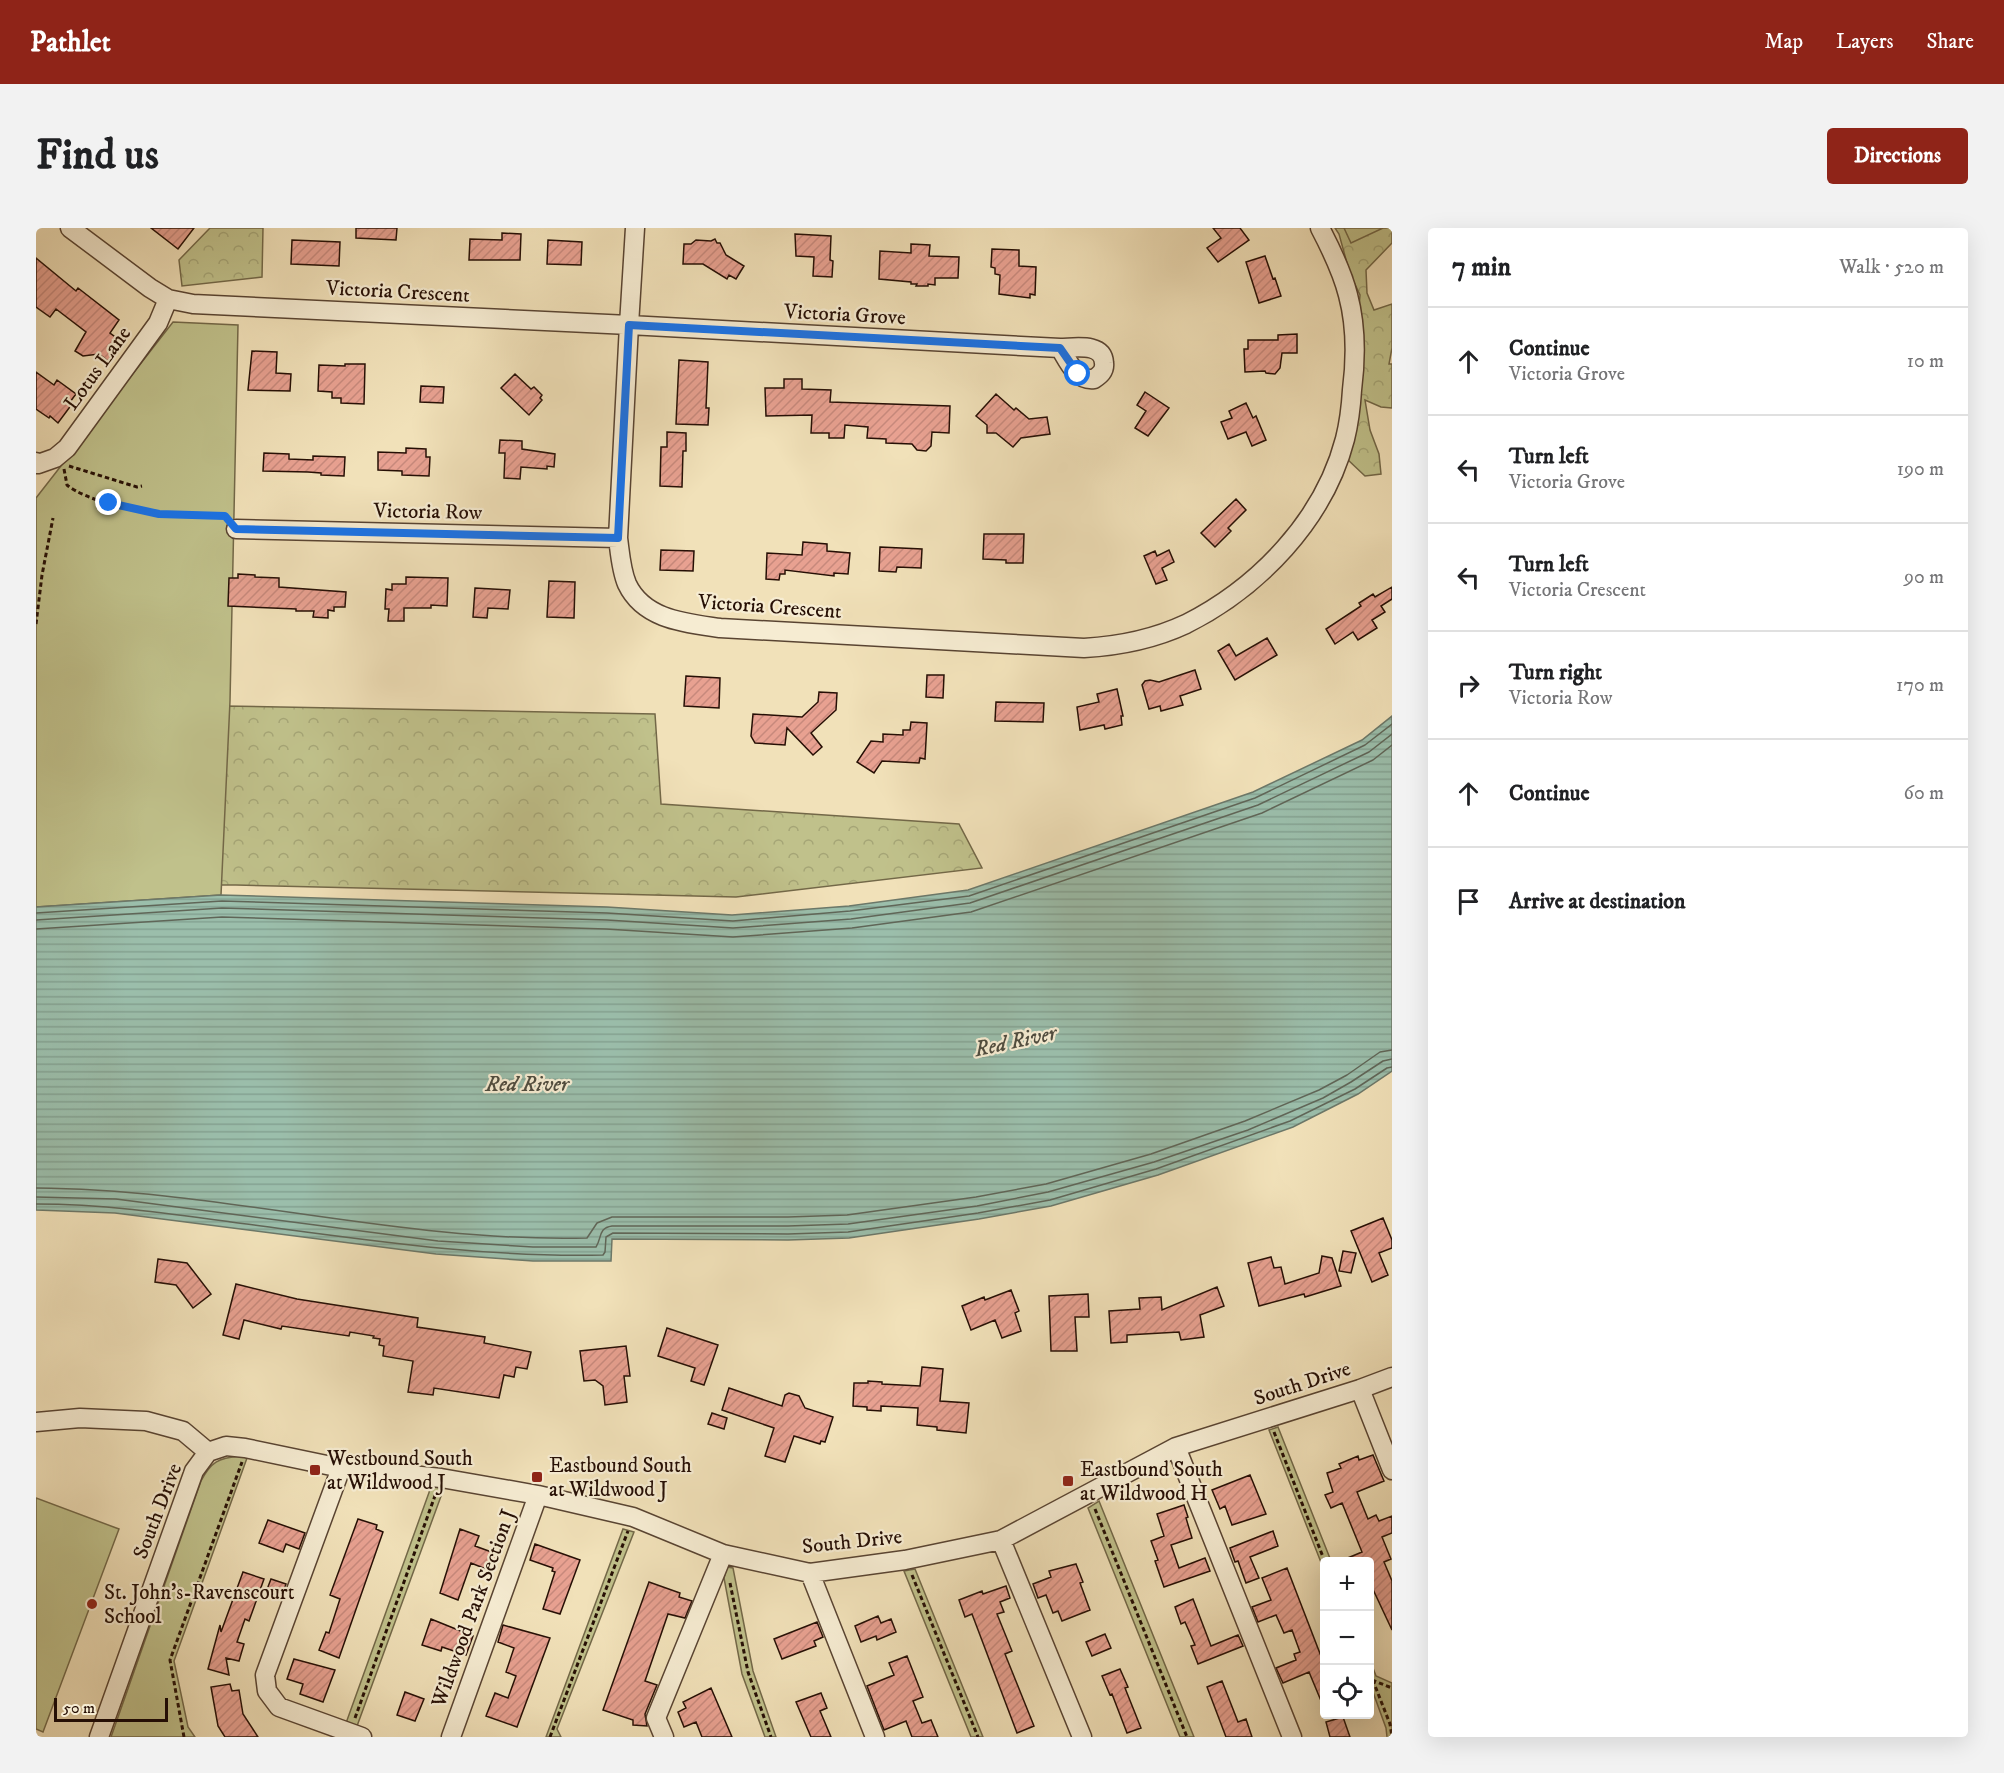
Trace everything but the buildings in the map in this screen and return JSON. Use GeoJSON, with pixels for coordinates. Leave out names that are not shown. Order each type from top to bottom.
{"type":"FeatureCollection","features":[{"type":"Feature","properties":{"kind":"street","name":"Victoria Crescent"},"geometry":{"type":"LineString","coordinates":[[70,228],[168,300],[193,304],[629,325],[618,538],[627,584],[635,597],[648,609],[665,617],[720,628],[1084,648],[1136,641],[1185,624],[1213,608],[1265,569],[1313,511],[1328,483],[1344,441],[1350,416],[1355,369],[1353,328],[1345,285],[1334,255],[1320,228]]}},
{"type":"Feature","properties":{"kind":"street"},"geometry":{"type":"LineString","coordinates":[[629,325],[635,228]]}},
{"type":"Feature","properties":{"kind":"street","name":"Lotus Lane"},"geometry":{"type":"LineString","coordinates":[[36,462],[38,464],[55,458],[67,448],[158,323],[168,300]]}},
{"type":"Feature","properties":{"kind":"street","name":"Victoria Grove"},"geometry":{"type":"LineString","coordinates":[[629,325],[1060,348]]}},
{"type":"Feature","properties":{"kind":"street","name":"Victoria Row"},"geometry":{"type":"LineString","coordinates":[[236,529],[618,538]]}},
{"type":"Feature","properties":{"kind":"street","name":"South Drive"},"geometry":{"type":"LineString","coordinates":[[99,1737],[194,1471],[208,1452],[226,1446],[342,1468],[441,1478],[538,1495],[633,1517],[723,1554],[810,1573],[905,1560],[1001,1540],[1176,1447],[1392,1377]]}},
{"type":"Feature","properties":{"kind":"street"},"geometry":{"type":"LineString","coordinates":[[1360,1389],[1392,1470]]}},
{"type":"Feature","properties":{"kind":"street"},"geometry":{"type":"LineString","coordinates":[[36,1422],[80,1418],[146,1421],[183,1431],[208,1452]]}},
{"type":"Feature","properties":{"kind":"street"},"geometry":{"type":"LineString","coordinates":[[1176,1447],[1292,1737]]}},
{"type":"Feature","properties":{"kind":"street"},"geometry":{"type":"LineString","coordinates":[[342,1468],[265,1675],[267,1690],[279,1707],[356,1735]]}},
{"type":"Feature","properties":{"kind":"street","name":"Wildwood Park Section J"},"geometry":{"type":"LineString","coordinates":[[451,1737],[538,1495]]}},
{"type":"Feature","properties":{"kind":"street"},"geometry":{"type":"LineString","coordinates":[[1001,1540],[1082,1737]]}},
{"type":"Feature","properties":{"kind":"street"},"geometry":{"type":"LineString","coordinates":[[664,1737],[656,1719],[723,1554]]}},
{"type":"Feature","properties":{"kind":"street"},"geometry":{"type":"LineString","coordinates":[[810,1573],[875,1737]]}},
{"type":"Feature","properties":{"kind":"path"},"geometry":{"type":"LineString","coordinates":[[142,486],[136,488],[63,464],[67,485],[76,493],[159,514],[225,516],[236,529]]}},
{"type":"Feature","properties":{"kind":"path"},"geometry":{"type":"LineString","coordinates":[[36,624],[42,575],[53,518]]}},
{"type":"Feature","properties":{"kind":"path"},"geometry":{"type":"LineString","coordinates":[[1268,1418],[1323,1557]]}},
{"type":"Feature","properties":{"kind":"path"},"geometry":{"type":"LineString","coordinates":[[184,1737],[170,1660],[246,1449]]}},
{"type":"Feature","properties":{"kind":"path"},"geometry":{"type":"LineString","coordinates":[[356,1735],[441,1478]]}},
{"type":"Feature","properties":{"kind":"path"},"geometry":{"type":"LineString","coordinates":[[1089,1493],[1187,1737]]}},
{"type":"Feature","properties":{"kind":"path"},"geometry":{"type":"LineString","coordinates":[[550,1737],[633,1517]]}},
{"type":"Feature","properties":{"kind":"path"},"geometry":{"type":"LineString","coordinates":[[723,1554],[748,1672],[771,1737]]}},
{"type":"Feature","properties":{"kind":"path"},"geometry":{"type":"LineString","coordinates":[[905,1560],[978,1737]]}},
{"type":"Feature","properties":{"kind":"path"},"geometry":{"type":"LineString","coordinates":[[1374,1681],[1392,1689]]}},
{"type":"Feature","properties":{"kind":"path"},"geometry":{"type":"LineString","coordinates":[[1374,1685],[1390,1724],[1392,1737]]}},
{"type":"Feature","properties":{"kind":"path"},"geometry":{"type":"LineString","coordinates":[[553,1729],[556,1737]]}},
{"type":"Feature","properties":{"kind":"green space"},"geometry":{"type":"Polygon","coordinates":[[[210,228],[263,228],[262,277],[182,286],[179,260],[210,228]]]}},
{"type":"Feature","properties":{"kind":"green space"},"geometry":{"type":"Polygon","coordinates":[[[1335,228],[1392,228],[1392,243],[1366,270],[1367,293],[1374,310],[1392,304],[1392,348],[1389,364],[1392,364],[1392,408],[1381,407],[1365,400],[1370,430],[1379,454],[1381,474],[1365,476],[1347,459],[1360,295],[1350,274],[1339,234],[1335,228]]]}},
{"type":"Feature","properties":{"kind":"green space"},"geometry":{"type":"Polygon","coordinates":[[[1344,228],[1383,228],[1351,243],[1344,228]]]}},
{"type":"Feature","properties":{"kind":"green space"},"geometry":{"type":"Polygon","coordinates":[[[173,322],[238,325],[230,701],[221,895],[36,907],[36,498],[173,322]]]}},
{"type":"Feature","properties":{"kind":"green space"},"geometry":{"type":"Polygon","coordinates":[[[224,706],[655,714],[661,804],[959,824],[982,868],[736,897],[236,885],[50,885],[224,706]]]}},
{"type":"Feature","properties":{"kind":"green space"},"geometry":{"type":"Polygon","coordinates":[[[1278,1427],[1329,1557],[1320,1557],[1320,1560],[1269,1430],[1278,1427]]]}},
{"type":"Feature","properties":{"kind":"green space"},"geometry":{"type":"Polygon","coordinates":[[[240,1456],[247,1458],[174,1661],[188,1727],[195,1737],[111,1737],[201,1481],[208,1469],[216,1462],[240,1456]]]}},
{"type":"Feature","properties":{"kind":"green space"},"geometry":{"type":"Polygon","coordinates":[[[431,1487],[444,1488],[353,1737],[341,1737],[431,1487]]]}},
{"type":"Feature","properties":{"kind":"green space"},"geometry":{"type":"Polygon","coordinates":[[[36,1498],[119,1529],[43,1732],[36,1729],[36,1498]]]}},
{"type":"Feature","properties":{"kind":"green space"},"geometry":{"type":"Polygon","coordinates":[[[1099,1501],[1194,1737],[1180,1737],[1088,1508],[1099,1501]]]}},
{"type":"Feature","properties":{"kind":"green space"},"geometry":{"type":"Polygon","coordinates":[[[623,1529],[634,1532],[557,1729],[561,1737],[546,1737],[623,1529]]]}},
{"type":"Feature","properties":{"kind":"green space"},"geometry":{"type":"Polygon","coordinates":[[[727,1567],[733,1568],[753,1671],[776,1737],[765,1737],[742,1674],[724,1578],[727,1567]]]}},
{"type":"Feature","properties":{"kind":"green space"},"geometry":{"type":"Polygon","coordinates":[[[915,1569],[983,1737],[971,1737],[904,1571],[915,1569]]]}},
{"type":"Feature","properties":{"kind":"green space"},"geometry":{"type":"Polygon","coordinates":[[[1374,1671],[1376,1676],[1392,1683],[1392,1737],[1387,1737],[1374,1695],[1374,1671]]]}},
{"type":"Feature","properties":{"kind":"water","name":"Red River"},"geometry":{"type":"Polygon","coordinates":[[[1392,716],[1392,1071],[1358,1094],[1293,1127],[1158,1175],[1051,1206],[849,1238],[612,1239],[611,1261],[533,1261],[436,1254],[115,1213],[36,1210],[36,907],[221,895],[607,907],[732,915],[849,906],[968,890],[1253,792],[1362,740],[1392,716]]]}},
{"type":"Feature","properties":{"kind":"place","name":"Westbound South at Wildwood J"},"geometry":{"type":"Point","coordinates":[315,1470]}},
{"type":"Feature","properties":{"kind":"place","name":"Eastbound South at Wildwood J"},"geometry":{"type":"Point","coordinates":[537,1477]}},
{"type":"Feature","properties":{"kind":"place","name":"Eastbound South at Wildwood H"},"geometry":{"type":"Point","coordinates":[1068,1481]}},
{"type":"Feature","properties":{"kind":"place","name":"St. John's-Ravenscourt School"},"geometry":{"type":"Point","coordinates":[92,1604]}},
{"type":"Feature","properties":{"kind":"route"},"geometry":{"type":"LineString","coordinates":[[109,503],[159,514],[225,516],[236,529],[618,538],[629,325],[1060,348],[1078,374]]}}]}
